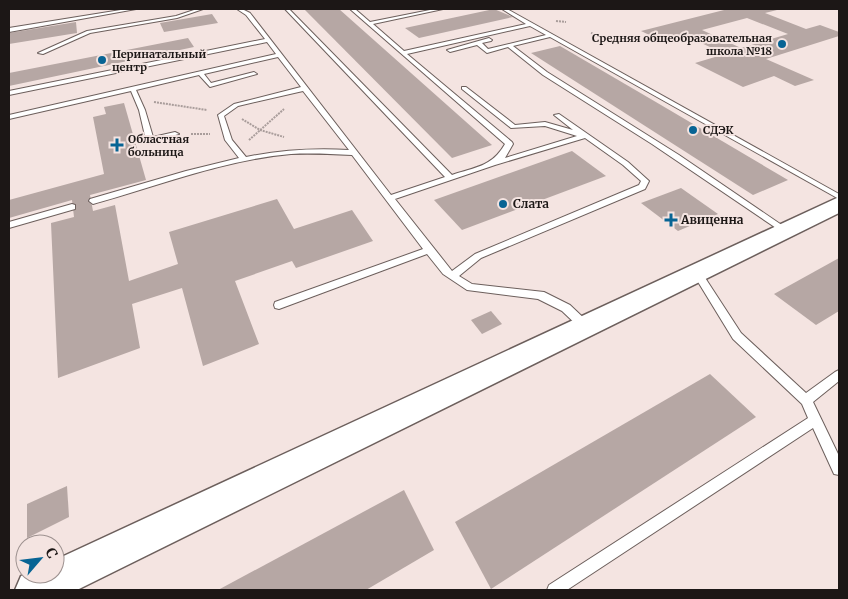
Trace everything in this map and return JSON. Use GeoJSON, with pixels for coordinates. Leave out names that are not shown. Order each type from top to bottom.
{"type":"FeatureCollection","features":[{"type":"Feature","properties":{"kind":"street"},"geometry":{"type":"LineString","coordinates":[[35,590],[839,204]]}},
{"type":"Feature","properties":{"kind":"lane"},"geometry":{"type":"LineString","coordinates":[[9,30],[134,9]]}},
{"type":"Feature","properties":{"kind":"lane"},"geometry":{"type":"LineString","coordinates":[[42,53],[97,31],[177,17],[201,9]]}},
{"type":"Feature","properties":{"kind":"lane"},"geometry":{"type":"LineString","coordinates":[[239,9],[248,14],[446,272],[470,287],[540,295],[566,308],[585,326]]}},
{"type":"Feature","properties":{"kind":"lane"},"geometry":{"type":"LineString","coordinates":[[287,9],[450,178]]}},
{"type":"Feature","properties":{"kind":"lane"},"geometry":{"type":"LineString","coordinates":[[352,9],[510,144]]}},
{"type":"Feature","properties":{"kind":"lane"},"geometry":{"type":"LineString","coordinates":[[370,23],[441,9]]}},
{"type":"Feature","properties":{"kind":"lane"},"geometry":{"type":"LineString","coordinates":[[504,9],[839,197]]}},
{"type":"Feature","properties":{"kind":"lane"},"geometry":{"type":"LineString","coordinates":[[95,15],[97,31]]}},
{"type":"Feature","properties":{"kind":"lane"},"geometry":{"type":"LineString","coordinates":[[403,52],[531,24]]}},
{"type":"Feature","properties":{"kind":"lane"},"geometry":{"type":"LineString","coordinates":[[478,42],[486,51],[551,35]]}},
{"type":"Feature","properties":{"kind":"lane"},"geometry":{"type":"LineString","coordinates":[[450,50],[509,36]]}},
{"type":"Feature","properties":{"kind":"lane"},"geometry":{"type":"LineString","coordinates":[[9,93],[268,40]]}},
{"type":"Feature","properties":{"kind":"lane"},"geometry":{"type":"LineString","coordinates":[[509,45],[520,56],[645,136],[785,230]]}},
{"type":"Feature","properties":{"kind":"lane"},"geometry":{"type":"LineString","coordinates":[[9,117],[280,55]]}},
{"type":"Feature","properties":{"kind":"lane"},"geometry":{"type":"LineString","coordinates":[[200,73],[210,85],[254,74]]}},
{"type":"Feature","properties":{"kind":"lane"},"geometry":{"type":"LineString","coordinates":[[245,160],[236,152],[223,132],[222,115],[236,105],[306,88]]}},
{"type":"Feature","properties":{"kind":"lane"},"geometry":{"type":"LineString","coordinates":[[464,88],[513,127],[545,124],[584,136]]}},
{"type":"Feature","properties":{"kind":"lane"},"geometry":{"type":"LineString","coordinates":[[133,89],[142,110],[150,140],[175,134]]}},
{"type":"Feature","properties":{"kind":"lane"},"geometry":{"type":"LineString","coordinates":[[452,276],[478,256],[642,188],[645,181],[635,169],[584,136],[557,115]]}},
{"type":"Feature","properties":{"kind":"lane"},"geometry":{"type":"LineString","coordinates":[[490,165],[501,158],[510,144],[513,127]]}},
{"type":"Feature","properties":{"kind":"lane"},"geometry":{"type":"LineString","coordinates":[[390,198],[584,136]]}},
{"type":"Feature","properties":{"kind":"lane"},"geometry":{"type":"LineString","coordinates":[[93,201],[264,155],[331,150],[354,153]]}},
{"type":"Feature","properties":{"kind":"lane"},"geometry":{"type":"LineString","coordinates":[[9,226],[72,207]]}},
{"type":"Feature","properties":{"kind":"lane"},"geometry":{"type":"LineString","coordinates":[[279,305],[430,250]]}},
{"type":"Feature","properties":{"kind":"lane"},"geometry":{"type":"LineString","coordinates":[[697,272],[737,336],[806,400],[839,469]]}},
{"type":"Feature","properties":{"kind":"lane"},"geometry":{"type":"LineString","coordinates":[[806,400],[839,375]]}},
{"type":"Feature","properties":{"kind":"lane"},"geometry":{"type":"LineString","coordinates":[[554,590],[815,420]]}},
{"type":"Feature","properties":{"kind":"path"},"geometry":{"type":"LineString","coordinates":[[591,32],[603,37]]}},
{"type":"Feature","properties":{"kind":"path"},"geometry":{"type":"LineString","coordinates":[[236,152],[306,88]]}},
{"type":"Feature","properties":{"kind":"path"},"geometry":{"type":"LineString","coordinates":[[175,134],[212,134],[226,137]]}},
{"type":"Feature","properties":{"kind":"building"},"geometry":{"type":"Polygon","coordinates":[[[304,9],[339,9],[492,145],[452,158],[304,9]]]}},
{"type":"Feature","properties":{"kind":"building"},"geometry":{"type":"Polygon","coordinates":[[[494,9],[513,17],[419,38],[405,28],[494,9]]]}},
{"type":"Feature","properties":{"kind":"building","name":"Средняя общеобразовательная школа №18"},"geometry":{"type":"Polygon","coordinates":[[[728,9],[774,9],[777,10],[765,13],[806,29],[820,25],[839,32],[839,36],[766,59],[814,80],[795,86],[774,76],[743,87],[695,63],[725,54],[684,35],[662,41],[641,31],[728,9]],[[747,18],[702,30],[741,48],[788,34],[747,18]]]}},
{"type":"Feature","properties":{"kind":"building"},"geometry":{"type":"Polygon","coordinates":[[[212,14],[218,23],[164,32],[160,23],[212,14]]]}},
{"type":"Feature","properties":{"kind":"building"},"geometry":{"type":"Polygon","coordinates":[[[76,22],[77,33],[9,44],[9,33],[76,22]]]}},
{"type":"Feature","properties":{"kind":"building","name":"Перинатальный центр"},"geometry":{"type":"Polygon","coordinates":[[[188,38],[194,47],[9,86],[9,73],[188,38]]]}},
{"type":"Feature","properties":{"kind":"building"},"geometry":{"type":"Polygon","coordinates":[[[560,46],[788,180],[753,195],[531,53],[560,46]]]}},
{"type":"Feature","properties":{"kind":"building"},"geometry":{"type":"Polygon","coordinates":[[[124,103],[146,180],[90,195],[93,211],[115,205],[129,281],[178,264],[169,232],[277,199],[294,229],[352,210],[373,241],[296,268],[292,261],[235,281],[259,344],[203,366],[182,288],[132,304],[140,348],[58,378],[51,223],[74,217],[72,200],[9,218],[9,200],[104,174],[93,117],[106,114],[104,107],[124,103]]]}},
{"type":"Feature","properties":{"kind":"building"},"geometry":{"type":"Polygon","coordinates":[[[572,151],[606,176],[462,230],[434,200],[572,151]]]}},
{"type":"Feature","properties":{"kind":"building"},"geometry":{"type":"Polygon","coordinates":[[[681,188],[718,214],[678,231],[641,203],[681,188]]]}},
{"type":"Feature","properties":{"kind":"building"},"geometry":{"type":"Polygon","coordinates":[[[839,258],[839,311],[816,325],[774,294],[839,258]]]}},
{"type":"Feature","properties":{"kind":"building"},"geometry":{"type":"Polygon","coordinates":[[[491,311],[502,324],[482,334],[471,320],[491,311]]]}},
{"type":"Feature","properties":{"kind":"building"},"geometry":{"type":"Polygon","coordinates":[[[710,374],[756,417],[491,589],[455,522],[710,374]]]}},
{"type":"Feature","properties":{"kind":"building"},"geometry":{"type":"Polygon","coordinates":[[[67,486],[69,517],[35,534],[27,534],[27,504],[67,486]]]}},
{"type":"Feature","properties":{"kind":"building"},"geometry":{"type":"Polygon","coordinates":[[[404,490],[434,550],[366,590],[218,590],[404,490]]]}},
{"type":"Feature","properties":{"kind":"place","name":"Средняя общеобразовательная школа №18"},"geometry":{"type":"Point","coordinates":[782,44]}},
{"type":"Feature","properties":{"kind":"place","name":"Перинатальный центр"},"geometry":{"type":"Point","coordinates":[102,60]}},
{"type":"Feature","properties":{"kind":"place","name":"СДЭК"},"geometry":{"type":"Point","coordinates":[693,130]}},
{"type":"Feature","properties":{"kind":"place","name":"Областная больница"},"geometry":{"type":"Point","coordinates":[117,145]}},
{"type":"Feature","properties":{"kind":"place","name":"Слата"},"geometry":{"type":"Point","coordinates":[503,204]}},
{"type":"Feature","properties":{"kind":"place","name":"Авиценна"},"geometry":{"type":"Point","coordinates":[671,220]}}]}
